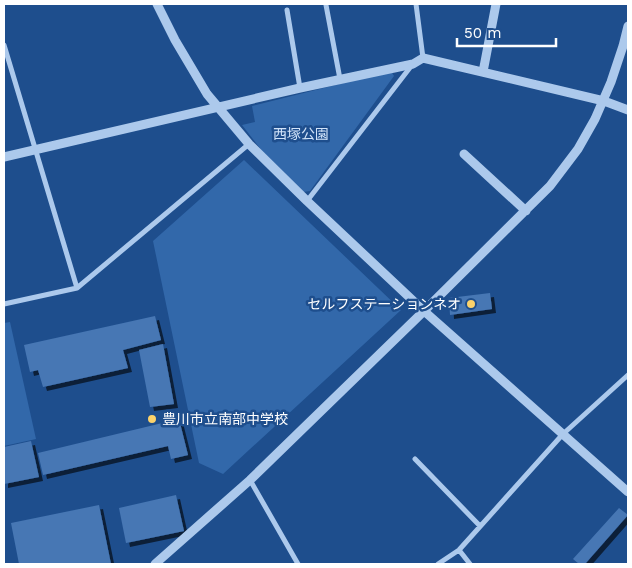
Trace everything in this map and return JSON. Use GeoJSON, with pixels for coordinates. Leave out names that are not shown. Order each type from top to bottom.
{"type":"FeatureCollection","features":[{"type":"Feature","properties":{"kind":"street"},"geometry":{"type":"LineString","coordinates":[[157,4],[175,40],[218,107],[249,144],[306,201],[424,311],[628,492]]}},
{"type":"Feature","properties":{"kind":"street"},"geometry":{"type":"LineString","coordinates":[[416,4],[423,58]]}},
{"type":"Feature","properties":{"kind":"street"},"geometry":{"type":"LineString","coordinates":[[483,72],[496,4]]}},
{"type":"Feature","properties":{"kind":"street"},"geometry":{"type":"LineString","coordinates":[[326,6],[340,79]]}},
{"type":"Feature","properties":{"kind":"street"},"geometry":{"type":"LineString","coordinates":[[287,10],[300,88]]}},
{"type":"Feature","properties":{"kind":"street"},"geometry":{"type":"LineString","coordinates":[[154,564],[170,553],[250,480],[550,186],[578,148],[604,101],[628,26]]}},
{"type":"Feature","properties":{"kind":"street"},"geometry":{"type":"LineString","coordinates":[[4,44],[77,288]]}},
{"type":"Feature","properties":{"kind":"street"},"geometry":{"type":"LineString","coordinates":[[4,157],[300,88],[413,64],[423,58],[604,101],[628,110]]}},
{"type":"Feature","properties":{"kind":"street"},"geometry":{"type":"LineString","coordinates":[[306,201],[413,64]]}},
{"type":"Feature","properties":{"kind":"street"},"geometry":{"type":"LineString","coordinates":[[4,304],[77,288],[249,144]]}},
{"type":"Feature","properties":{"kind":"street"},"geometry":{"type":"LineString","coordinates":[[464,154],[526,210]]}},
{"type":"Feature","properties":{"kind":"street"},"geometry":{"type":"LineString","coordinates":[[438,564],[459,550],[563,434],[628,375]]}},
{"type":"Feature","properties":{"kind":"street"},"geometry":{"type":"LineString","coordinates":[[415,458],[480,526]]}},
{"type":"Feature","properties":{"kind":"street"},"geometry":{"type":"LineString","coordinates":[[250,480],[298,564]]}},
{"type":"Feature","properties":{"kind":"street"},"geometry":{"type":"LineString","coordinates":[[459,550],[470,564]]}},
{"type":"Feature","properties":{"kind":"green space","name":"西塚公園"},"geometry":{"type":"Polygon","coordinates":[[[391,71],[394,76],[310,191],[303,192],[266,156],[242,125],[255,122],[252,106],[391,71]]]}},
{"type":"Feature","properties":{"kind":"green space"},"geometry":{"type":"Polygon","coordinates":[[[244,160],[401,310],[223,474],[199,463],[153,241],[244,160]]]}},
{"type":"Feature","properties":{"kind":"green space"},"geometry":{"type":"Polygon","coordinates":[[[10,322],[36,439],[4,446],[4,323],[10,322]]]}},
{"type":"Feature","properties":{"kind":"building"},"geometry":{"type":"Polygon","coordinates":[[[490,293],[492,309],[450,315],[449,298],[490,293]]]}},
{"type":"Feature","properties":{"kind":"building"},"geometry":{"type":"Polygon","coordinates":[[[155,316],[161,340],[123,350],[128,368],[43,387],[38,370],[30,372],[24,345],[155,316]]]}},
{"type":"Feature","properties":{"kind":"building"},"geometry":{"type":"Polygon","coordinates":[[[163,344],[174,404],[150,407],[139,350],[163,344]]]}},
{"type":"Feature","properties":{"kind":"building"},"geometry":{"type":"Polygon","coordinates":[[[179,419],[188,455],[171,459],[168,446],[43,475],[38,453],[179,419]]]}},
{"type":"Feature","properties":{"kind":"building"},"geometry":{"type":"Polygon","coordinates":[[[31,441],[39,477],[4,484],[4,447],[31,441]]]}},
{"type":"Feature","properties":{"kind":"building"},"geometry":{"type":"Polygon","coordinates":[[[176,495],[184,531],[126,543],[119,508],[176,495]]]}},
{"type":"Feature","properties":{"kind":"building"},"geometry":{"type":"Polygon","coordinates":[[[99,505],[111,564],[19,564],[11,523],[99,505]]]}},
{"type":"Feature","properties":{"kind":"building"},"geometry":{"type":"Polygon","coordinates":[[[619,508],[628,515],[585,564],[579,564],[573,559],[619,508]]]}},
{"type":"Feature","properties":{"kind":"place","name":"セルフステーションネオ"},"geometry":{"type":"Point","coordinates":[471,304]}},
{"type":"Feature","properties":{"kind":"place","name":"豊川市立南部中学校"},"geometry":{"type":"Point","coordinates":[152,419]}}]}
